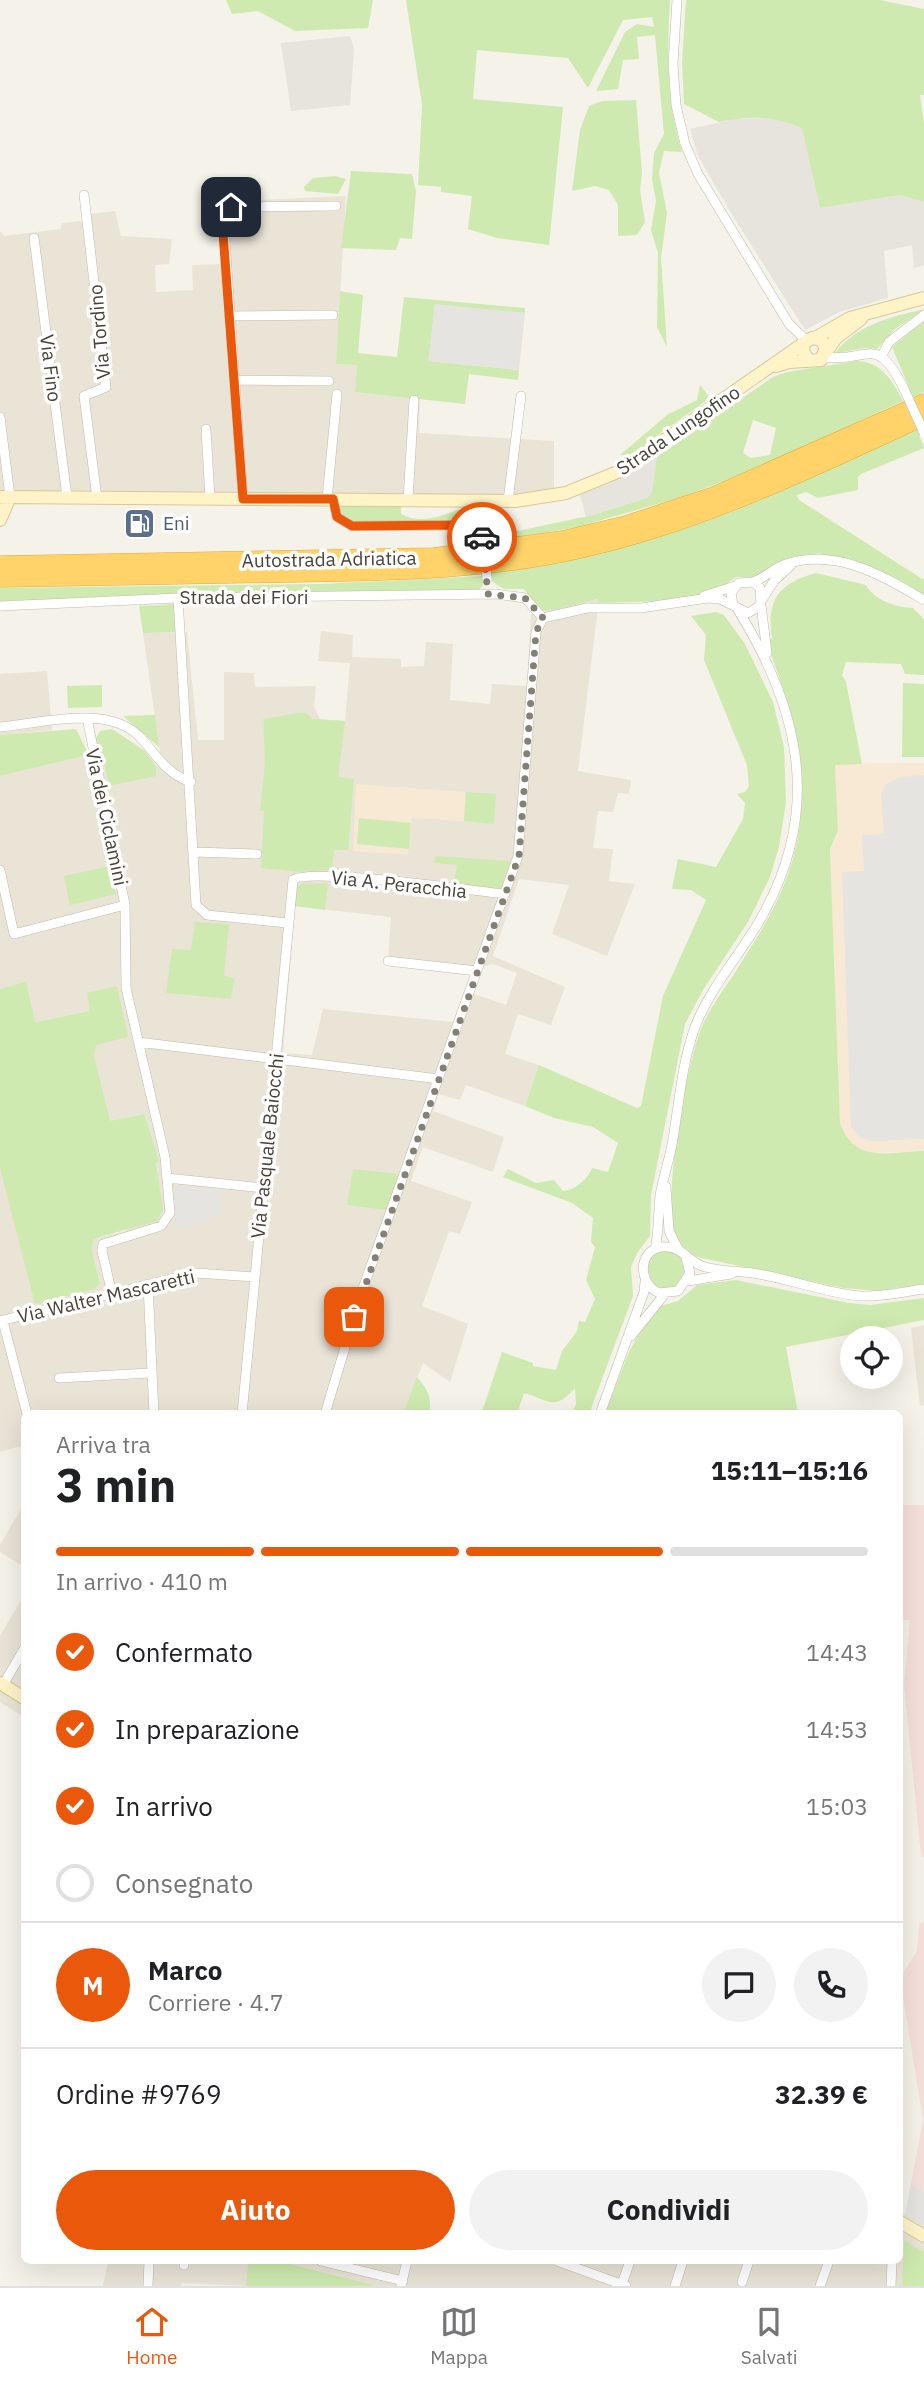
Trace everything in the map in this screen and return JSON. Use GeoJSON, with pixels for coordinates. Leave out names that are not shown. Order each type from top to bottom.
{"type":"FeatureCollection","features":[{"type":"Feature","properties":{"kind":"highway","name":"Autostrada Adriatica"},"geometry":{"type":"LineString","coordinates":[[0,565],[434,557],[563,540],[626,525],[714,496],[924,402]]}},
{"type":"Feature","properties":{"kind":"highway","name":"Autostrada Adriatica"},"geometry":{"type":"LineString","coordinates":[[0,578],[406,571],[519,560],[609,542],[692,518],[785,480],[924,416]]}},
{"type":"Feature","properties":{"kind":"main road","name":"Strada Lungofino"},"geometry":{"type":"LineString","coordinates":[[5,497],[508,501],[566,493],[620,471],[837,323],[924,298]]}},
{"type":"Feature","properties":{"kind":"main road","name":"Strada Lungofino"},"geometry":{"type":"LineString","coordinates":[[768,369],[789,362],[818,361],[836,338],[870,313]]}},
{"type":"Feature","properties":{"kind":"main road"},"geometry":{"type":"LineString","coordinates":[[808,360],[803,354],[809,341],[824,342],[825,355]]}},
{"type":"Feature","properties":{"kind":"main road"},"geometry":{"type":"LineString","coordinates":[[1,519],[5,497]]}},
{"type":"Feature","properties":{"kind":"main road"},"geometry":{"type":"LineString","coordinates":[[1,1684],[21,1696]]}},
{"type":"Feature","properties":{"kind":"main road"},"geometry":{"type":"LineString","coordinates":[[903,2224],[924,2236]]}},
{"type":"Feature","properties":{"kind":"street"},"geometry":{"type":"LineString","coordinates":[[677,0],[676,105],[685,144],[698,174],[789,324],[809,341]]}},
{"type":"Feature","properties":{"kind":"street","name":"Via Tordino"},"geometry":{"type":"LineString","coordinates":[[84,195],[106,387],[84,396],[97,498]]}},
{"type":"Feature","properties":{"kind":"street"},"geometry":{"type":"LineString","coordinates":[[243,499],[223,212],[231,207],[336,205]]}},
{"type":"Feature","properties":{"kind":"street","name":"Via Fino"},"geometry":{"type":"LineString","coordinates":[[34,238],[67,497]]}},
{"type":"Feature","properties":{"kind":"street"},"geometry":{"type":"LineString","coordinates":[[229,316],[333,315]]}},
{"type":"Feature","properties":{"kind":"street"},"geometry":{"type":"LineString","coordinates":[[881,357],[889,342],[924,315]]}},
{"type":"Feature","properties":{"kind":"street"},"geometry":{"type":"LineString","coordinates":[[825,355],[833,359],[862,352],[881,357],[891,366],[924,433]]}},
{"type":"Feature","properties":{"kind":"street"},"geometry":{"type":"LineString","coordinates":[[234,380],[329,381]]}},
{"type":"Feature","properties":{"kind":"street"},"geometry":{"type":"LineString","coordinates":[[337,394],[330,499],[337,517],[352,526],[462,525],[479,529],[483,539],[488,594]]}},
{"type":"Feature","properties":{"kind":"street"},"geometry":{"type":"LineString","coordinates":[[508,501],[521,396]]}},
{"type":"Feature","properties":{"kind":"street"},"geometry":{"type":"LineString","coordinates":[[408,500],[414,400]]}},
{"type":"Feature","properties":{"kind":"street"},"geometry":{"type":"LineString","coordinates":[[0,417],[5,497]]}},
{"type":"Feature","properties":{"kind":"street"},"geometry":{"type":"LineString","coordinates":[[206,429],[210,499]]}},
{"type":"Feature","properties":{"kind":"street"},"geometry":{"type":"LineString","coordinates":[[753,582],[779,567],[825,558],[853,565],[914,594],[924,602]]}},
{"type":"Feature","properties":{"kind":"street"},"geometry":{"type":"LineString","coordinates":[[326,1410],[361,1295],[521,845],[536,632],[543,618],[587,608],[641,608],[715,598],[736,608],[753,612],[779,576],[799,561]]}},
{"type":"Feature","properties":{"kind":"street"},"geometry":{"type":"LineString","coordinates":[[601,1410],[645,1282],[643,1263],[655,1249],[660,1196],[696,1024],[765,912],[788,855],[797,787],[794,736],[763,636],[760,588],[753,582],[743,581],[689,602]]}},
{"type":"Feature","properties":{"kind":"street"},"geometry":{"type":"LineString","coordinates":[[735,586],[731,593],[736,608],[771,668]]}},
{"type":"Feature","properties":{"kind":"street","name":"Strada dei Fiori"},"geometry":{"type":"LineString","coordinates":[[0,606],[178,598],[488,594],[525,598],[543,618]]}},
{"type":"Feature","properties":{"kind":"street"},"geometry":{"type":"LineString","coordinates":[[178,598],[191,782],[195,899],[201,913],[289,923]]}},
{"type":"Feature","properties":{"kind":"street"},"geometry":{"type":"LineString","coordinates":[[0,727],[87,718],[102,718],[121,723],[139,737],[172,775],[191,782]]}},
{"type":"Feature","properties":{"kind":"street","name":"Via dei Ciclamini"},"geometry":{"type":"LineString","coordinates":[[0,870],[14,934],[125,905],[87,718]]}},
{"type":"Feature","properties":{"kind":"street"},"geometry":{"type":"LineString","coordinates":[[194,852],[257,854]]}},
{"type":"Feature","properties":{"kind":"street","name":"Via A. Peracchia"},"geometry":{"type":"LineString","coordinates":[[294,878],[332,876],[505,894]]}},
{"type":"Feature","properties":{"kind":"street","name":"Via Pasquale Baiocchi"},"geometry":{"type":"LineString","coordinates":[[242,1410],[294,878]]}},
{"type":"Feature","properties":{"kind":"street"},"geometry":{"type":"LineString","coordinates":[[111,1294],[103,1244],[161,1226],[170,1213],[165,1157],[126,988],[125,905]]}},
{"type":"Feature","properties":{"kind":"street"},"geometry":{"type":"LineString","coordinates":[[388,961],[477,971]]}},
{"type":"Feature","properties":{"kind":"street"},"geometry":{"type":"LineString","coordinates":[[138,1042],[439,1079]]}},
{"type":"Feature","properties":{"kind":"street"},"geometry":{"type":"LineString","coordinates":[[666,1175],[669,1231],[690,1265],[688,1281]]}},
{"type":"Feature","properties":{"kind":"street"},"geometry":{"type":"LineString","coordinates":[[167,1178],[262,1188]]}},
{"type":"Feature","properties":{"kind":"street"},"geometry":{"type":"LineString","coordinates":[[655,1249],[667,1246],[678,1249]]}},
{"type":"Feature","properties":{"kind":"street"},"geometry":{"type":"LineString","coordinates":[[686,1258],[703,1267],[859,1296],[890,1295],[924,1289]]}},
{"type":"Feature","properties":{"kind":"street","name":"Via Walter Mascaretti"},"geometry":{"type":"LineString","coordinates":[[1,1321],[203,1273],[254,1277]]}},
{"type":"Feature","properties":{"kind":"street"},"geometry":{"type":"LineString","coordinates":[[645,1282],[653,1291],[664,1294],[678,1291],[688,1281],[746,1273]]}},
{"type":"Feature","properties":{"kind":"street"},"geometry":{"type":"LineString","coordinates":[[148,1284],[154,1410]]}},
{"type":"Feature","properties":{"kind":"street"},"geometry":{"type":"LineString","coordinates":[[621,1352],[648,1311],[664,1294]]}},
{"type":"Feature","properties":{"kind":"street"},"geometry":{"type":"LineString","coordinates":[[1,1321],[26,1410]]}},
{"type":"Feature","properties":{"kind":"street"},"geometry":{"type":"LineString","coordinates":[[59,1378],[150,1373]]}},
{"type":"Feature","properties":{"kind":"street"},"geometry":{"type":"LineString","coordinates":[[1,1684],[21,1654]]}},
{"type":"Feature","properties":{"kind":"street"},"geometry":{"type":"LineString","coordinates":[[148,2286],[149,2264]]}},
{"type":"Feature","properties":{"kind":"street"},"geometry":{"type":"LineString","coordinates":[[332,2264],[402,2283],[406,2264]]}},
{"type":"Feature","properties":{"kind":"street"},"geometry":{"type":"LineString","coordinates":[[586,2266],[624,2285],[629,2264]]}},
{"type":"Feature","properties":{"kind":"street"},"geometry":{"type":"LineString","coordinates":[[675,2286],[682,2264]]}},
{"type":"Feature","properties":{"kind":"street"},"geometry":{"type":"LineString","coordinates":[[742,2282],[748,2264]]}},
{"type":"Feature","properties":{"kind":"street"},"geometry":{"type":"LineString","coordinates":[[820,2286],[828,2264]]}},
{"type":"Feature","properties":{"kind":"street"},"geometry":{"type":"LineString","coordinates":[[891,2286],[892,2264]]}},
{"type":"Feature","properties":{"kind":"shaded area"},"geometry":{"type":"Polygon","coordinates":[[[350,36],[354,49],[350,105],[291,111],[281,43],[350,36]]]}},
{"type":"Feature","properties":{"kind":"shaded area"},"geometry":{"type":"Polygon","coordinates":[[[777,118],[802,129],[820,208],[900,195],[924,202],[924,265],[914,268],[912,245],[884,251],[888,298],[839,312],[805,330],[698,156],[690,129],[734,119],[777,118]]]}},
{"type":"Feature","properties":{"kind":"shaded area"},"geometry":{"type":"Polygon","coordinates":[[[346,196],[336,364],[357,365],[355,392],[420,398],[419,433],[554,441],[554,492],[517,498],[0,491],[0,231],[4,236],[61,229],[62,223],[84,221],[83,215],[115,211],[121,236],[172,239],[169,264],[155,265],[156,292],[193,290],[192,265],[222,264],[220,207],[235,201],[346,196]]]}},
{"type":"Feature","properties":{"kind":"shaded area"},"geometry":{"type":"Polygon","coordinates":[[[435,304],[525,313],[519,370],[428,361],[435,304]]]}},
{"type":"Feature","properties":{"kind":"shaded area"},"geometry":{"type":"Polygon","coordinates":[[[657,456],[652,494],[647,498],[586,517],[580,495],[610,483],[657,456]]]}},
{"type":"Feature","properties":{"kind":"shaded area"},"geometry":{"type":"Polygon","coordinates":[[[599,599],[578,771],[631,780],[629,794],[618,793],[613,812],[598,811],[593,848],[613,849],[609,881],[635,884],[607,956],[552,934],[569,885],[519,879],[493,956],[565,987],[551,1025],[518,1014],[505,1054],[539,1065],[525,1106],[466,1085],[460,1100],[438,1094],[433,1111],[504,1137],[493,1172],[423,1147],[411,1181],[472,1202],[460,1234],[449,1231],[422,1306],[468,1324],[450,1382],[423,1363],[405,1410],[21,1410],[21,1446],[0,1452],[0,1168],[100,1283],[92,1251],[93,1239],[126,1231],[158,1170],[143,1114],[110,1122],[94,1055],[90,1011],[34,1022],[26,981],[0,989],[0,776],[102,752],[156,776],[160,752],[143,633],[187,632],[198,740],[224,740],[224,672],[254,673],[255,687],[316,686],[314,706],[320,719],[345,721],[350,663],[318,661],[321,631],[353,635],[352,657],[401,659],[401,667],[424,666],[426,642],[453,644],[450,700],[490,704],[492,684],[527,686],[531,613],[599,599]],[[295,906],[283,1053],[312,1055],[323,1009],[453,1022],[465,991],[506,1005],[517,973],[493,964],[473,969],[388,960],[391,917],[295,906]]]}},
{"type":"Feature","properties":{"kind":"shaded area"},"geometry":{"type":"Polygon","coordinates":[[[47,671],[52,730],[0,735],[0,674],[47,671]]]}},
{"type":"Feature","properties":{"kind":"shaded area"},"geometry":{"type":"Polygon","coordinates":[[[924,763],[924,1151],[841,1154],[830,849],[838,830],[835,764],[924,763]]]}},
{"type":"Feature","properties":{"kind":"shaded area"},"geometry":{"type":"Polygon","coordinates":[[[924,775],[924,1139],[870,1141],[859,1137],[851,1127],[842,872],[864,871],[862,835],[884,834],[881,794],[886,784],[900,777],[924,775]]]}},
{"type":"Feature","properties":{"kind":"shaded area"},"geometry":{"type":"Polygon","coordinates":[[[356,784],[466,792],[464,821],[412,818],[408,855],[353,851],[356,784]]]}},
{"type":"Feature","properties":{"kind":"shaded area"},"geometry":{"type":"Polygon","coordinates":[[[178,1186],[221,1190],[220,1216],[176,1228],[173,1192],[178,1186]]]}},
{"type":"Feature","properties":{"kind":"shaded area"},"geometry":{"type":"Polygon","coordinates":[[[924,1325],[924,1405],[920,1406],[911,1328],[924,1325]]]}},
{"type":"Feature","properties":{"kind":"shaded area"},"geometry":{"type":"Polygon","coordinates":[[[903,1505],[924,1505],[924,1858],[921,1855],[904,1685],[910,1620],[903,1620],[903,1505]]]}},
{"type":"Feature","properties":{"kind":"shaded area"},"geometry":{"type":"Polygon","coordinates":[[[21,1509],[21,1565],[0,1552],[0,1545],[21,1509]]]}},
{"type":"Feature","properties":{"kind":"shaded area"},"geometry":{"type":"Polygon","coordinates":[[[21,1600],[21,1715],[0,1702],[0,1636],[21,1600]]]}},
{"type":"Feature","properties":{"kind":"shaded area"},"geometry":{"type":"Polygon","coordinates":[[[924,1921],[924,2192],[911,2183],[923,2120],[903,1997],[903,1973],[917,1951],[919,1925],[924,1921]]]}},
{"type":"Feature","properties":{"kind":"shaded area"},"geometry":{"type":"Polygon","coordinates":[[[911,2183],[924,2192],[924,2226],[905,2215],[911,2183]]]}},
{"type":"Feature","properties":{"kind":"shaded area"},"geometry":{"type":"Polygon","coordinates":[[[903,2213],[924,2226],[924,2286],[377,2286],[291,2264],[903,2264],[903,2213]]]}},
{"type":"Feature","properties":{"kind":"shaded area"},"geometry":{"type":"Polygon","coordinates":[[[107,2264],[248,2264],[246,2286],[182,2283],[181,2286],[103,2286],[107,2264]]]}},
{"type":"Feature","properties":{"kind":"green space"},"geometry":{"type":"Polygon","coordinates":[[[226,0],[373,0],[368,28],[295,31],[258,11],[232,14],[226,0]]]}},
{"type":"Feature","properties":{"kind":"green space"},"geometry":{"type":"Polygon","coordinates":[[[406,0],[670,0],[670,95],[682,152],[664,151],[659,173],[667,213],[661,258],[667,347],[657,327],[658,253],[651,230],[656,201],[652,179],[654,153],[664,134],[655,35],[637,37],[639,59],[623,60],[618,89],[596,91],[625,32],[637,24],[654,27],[652,17],[623,20],[588,88],[568,58],[477,50],[473,99],[563,107],[549,245],[497,238],[468,229],[472,196],[441,192],[441,187],[418,185],[422,105],[406,0]]]}},
{"type":"Feature","properties":{"kind":"green space"},"geometry":{"type":"Polygon","coordinates":[[[686,0],[880,0],[924,9],[924,95],[920,95],[924,124],[924,202],[900,195],[820,208],[802,129],[782,121],[761,118],[719,122],[684,104],[682,63],[686,0]]]}},
{"type":"Feature","properties":{"kind":"green space"},"geometry":{"type":"Polygon","coordinates":[[[636,100],[642,173],[640,190],[645,222],[637,235],[618,236],[618,205],[609,190],[595,186],[572,191],[580,130],[589,106],[602,101],[636,100]]]}},
{"type":"Feature","properties":{"kind":"green space"},"geometry":{"type":"Polygon","coordinates":[[[351,171],[412,174],[416,191],[412,239],[400,238],[396,250],[341,248],[351,171]]]}},
{"type":"Feature","properties":{"kind":"green space"},"geometry":{"type":"Polygon","coordinates":[[[335,176],[346,179],[338,194],[305,191],[304,187],[313,178],[335,176]]]}},
{"type":"Feature","properties":{"kind":"green space"},"geometry":{"type":"Polygon","coordinates":[[[340,291],[363,295],[358,353],[397,357],[404,297],[525,308],[525,313],[435,305],[429,361],[519,370],[518,380],[469,374],[465,404],[355,392],[357,365],[336,364],[340,291]]]}},
{"type":"Feature","properties":{"kind":"green space"},"geometry":{"type":"Polygon","coordinates":[[[924,309],[894,330],[877,349],[863,348],[834,354],[853,336],[874,324],[924,309]]]}},
{"type":"Feature","properties":{"kind":"green space"},"geometry":{"type":"Polygon","coordinates":[[[924,320],[924,392],[913,397],[892,347],[924,320]]]}},
{"type":"Feature","properties":{"kind":"green space"},"geometry":{"type":"Polygon","coordinates":[[[856,361],[865,362],[885,373],[903,401],[760,467],[682,497],[577,527],[486,543],[479,525],[465,521],[350,523],[340,511],[340,504],[401,506],[401,514],[421,519],[479,505],[489,537],[593,515],[647,498],[652,493],[657,456],[773,377],[787,372],[856,361]],[[753,420],[743,453],[751,458],[770,455],[776,428],[753,420]]]}},
{"type":"Feature","properties":{"kind":"green space"},"geometry":{"type":"Polygon","coordinates":[[[700,385],[710,398],[630,455],[620,455],[667,415],[697,400],[700,385]]]}},
{"type":"Feature","properties":{"kind":"green space"},"geometry":{"type":"Polygon","coordinates":[[[917,429],[924,448],[861,474],[858,477],[858,490],[818,498],[806,492],[797,495],[799,500],[924,580],[924,595],[876,569],[819,553],[791,557],[753,577],[736,577],[723,586],[690,598],[669,601],[598,603],[598,599],[553,610],[539,610],[524,589],[504,589],[490,580],[488,572],[630,544],[707,521],[768,497],[917,429]]]}},
{"type":"Feature","properties":{"kind":"green space"},"geometry":{"type":"Polygon","coordinates":[[[816,573],[866,585],[880,599],[893,605],[913,608],[924,619],[924,675],[905,674],[901,664],[846,662],[842,675],[846,682],[862,764],[835,765],[838,830],[830,849],[840,1123],[854,1145],[864,1150],[874,1153],[924,1151],[924,1284],[879,1291],[844,1288],[697,1257],[676,1239],[672,1217],[678,1133],[688,1073],[701,1029],[772,911],[793,860],[801,815],[800,764],[790,715],[766,641],[772,639],[771,614],[778,596],[792,582],[816,573]]]}},
{"type":"Feature","properties":{"kind":"green space"},"geometry":{"type":"Polygon","coordinates":[[[484,576],[483,585],[477,592],[0,602],[0,588],[322,584],[484,576]]]}},
{"type":"Feature","properties":{"kind":"green space"},"geometry":{"type":"Polygon","coordinates":[[[175,604],[176,632],[143,633],[139,606],[175,604]]]}},
{"type":"Feature","properties":{"kind":"green space"},"geometry":{"type":"Polygon","coordinates":[[[716,612],[724,615],[745,644],[773,702],[784,747],[786,802],[779,847],[770,877],[748,922],[703,990],[685,1024],[651,1195],[650,1236],[637,1253],[631,1267],[633,1296],[590,1410],[574,1410],[575,1388],[556,1402],[524,1393],[518,1410],[483,1410],[502,1352],[533,1363],[533,1366],[556,1370],[562,1351],[577,1331],[579,1321],[585,1322],[595,1299],[586,1280],[595,1247],[591,1242],[593,1218],[572,1203],[503,1177],[508,1169],[536,1183],[554,1180],[563,1191],[572,1189],[592,1168],[608,1172],[618,1143],[593,1127],[554,1118],[525,1106],[539,1065],[637,1108],[641,1106],[663,996],[706,900],[691,890],[672,889],[678,859],[716,867],[743,819],[745,803],[737,794],[745,792],[749,786],[747,765],[704,660],[706,635],[691,616],[716,612]]]}},
{"type":"Feature","properties":{"kind":"green space"},"geometry":{"type":"Polygon","coordinates":[[[903,683],[924,684],[924,757],[902,757],[903,683]]]}},
{"type":"Feature","properties":{"kind":"green space"},"geometry":{"type":"Polygon","coordinates":[[[102,685],[102,707],[68,708],[67,686],[102,685]]]}},
{"type":"Feature","properties":{"kind":"green space"},"geometry":{"type":"Polygon","coordinates":[[[306,713],[312,719],[345,721],[338,777],[354,779],[348,850],[334,850],[332,870],[301,872],[261,868],[264,811],[260,811],[265,763],[263,719],[306,713]]]}},
{"type":"Feature","properties":{"kind":"green space"},"geometry":{"type":"Polygon","coordinates":[[[155,715],[159,747],[123,716],[155,715]]]}},
{"type":"Feature","properties":{"kind":"green space"},"geometry":{"type":"Polygon","coordinates":[[[76,729],[89,755],[0,776],[0,735],[76,729]]]}},
{"type":"Feature","properties":{"kind":"green space"},"geometry":{"type":"Polygon","coordinates":[[[112,729],[145,751],[157,767],[156,776],[109,786],[102,753],[97,753],[95,740],[100,731],[112,729]]]}},
{"type":"Feature","properties":{"kind":"green space"},"geometry":{"type":"Polygon","coordinates":[[[466,792],[496,794],[494,824],[464,821],[466,792]]]}},
{"type":"Feature","properties":{"kind":"green space"},"geometry":{"type":"Polygon","coordinates":[[[359,818],[411,823],[409,849],[357,844],[359,818]]]}},
{"type":"Feature","properties":{"kind":"green space"},"geometry":{"type":"Polygon","coordinates":[[[435,856],[511,861],[500,891],[454,886],[457,865],[434,863],[435,856]]]}},
{"type":"Feature","properties":{"kind":"green space"},"geometry":{"type":"Polygon","coordinates":[[[111,866],[116,894],[70,905],[64,876],[111,866]]]}},
{"type":"Feature","properties":{"kind":"green space"},"geometry":{"type":"Polygon","coordinates":[[[328,883],[325,910],[295,906],[297,887],[301,884],[328,883]]]}},
{"type":"Feature","properties":{"kind":"green space"},"geometry":{"type":"Polygon","coordinates":[[[195,922],[229,924],[224,976],[234,978],[231,999],[166,993],[172,949],[191,950],[195,922]]]}},
{"type":"Feature","properties":{"kind":"green space"},"geometry":{"type":"Polygon","coordinates":[[[26,981],[35,1022],[90,1011],[87,993],[117,986],[128,1037],[96,1045],[94,1055],[110,1121],[144,1114],[159,1160],[156,1163],[163,1210],[157,1221],[93,1239],[92,1251],[100,1283],[95,1289],[35,1304],[0,1168],[0,989],[26,981]]]}},
{"type":"Feature","properties":{"kind":"green space"},"geometry":{"type":"Polygon","coordinates":[[[353,1169],[400,1174],[387,1210],[347,1205],[353,1169]]]}},
{"type":"Feature","properties":{"kind":"green space"},"geometry":{"type":"Polygon","coordinates":[[[666,1251],[680,1256],[685,1270],[680,1284],[666,1289],[652,1284],[647,1270],[652,1256],[666,1251]]]}},
{"type":"Feature","properties":{"kind":"green space"},"geometry":{"type":"Polygon","coordinates":[[[736,1280],[849,1303],[870,1305],[924,1298],[924,1320],[893,1326],[840,1326],[840,1336],[786,1347],[797,1410],[607,1410],[628,1354],[643,1326],[660,1306],[678,1301],[697,1285],[736,1280]]]}},
{"type":"Feature","properties":{"kind":"green space"},"geometry":{"type":"Polygon","coordinates":[[[417,1377],[428,1394],[429,1410],[405,1410],[417,1377]]]}},
{"type":"Feature","properties":{"kind":"green space"},"geometry":{"type":"Polygon","coordinates":[[[904,2240],[924,2252],[924,2286],[902,2286],[904,2240]]]}},
{"type":"Feature","properties":{"kind":"green space"},"geometry":{"type":"Polygon","coordinates":[[[248,2264],[291,2264],[377,2286],[246,2286],[248,2264]]]}},
{"type":"Feature","properties":{"kind":"way so far"},"geometry":{"type":"LineString","coordinates":[[354,1317],[521,845],[536,632],[543,618],[525,598],[488,594],[482,537]]}},
{"type":"Feature","properties":{"kind":"place","name":"Eni"},"geometry":{"type":"Point","coordinates":[140,523]}},
{"type":"Feature","properties":{"kind":"route"},"geometry":{"type":"LineString","coordinates":[[231,207],[223,212],[222,220],[243,499],[333,499],[334,513],[352,526],[462,525],[476,527],[482,537]]}}]}
